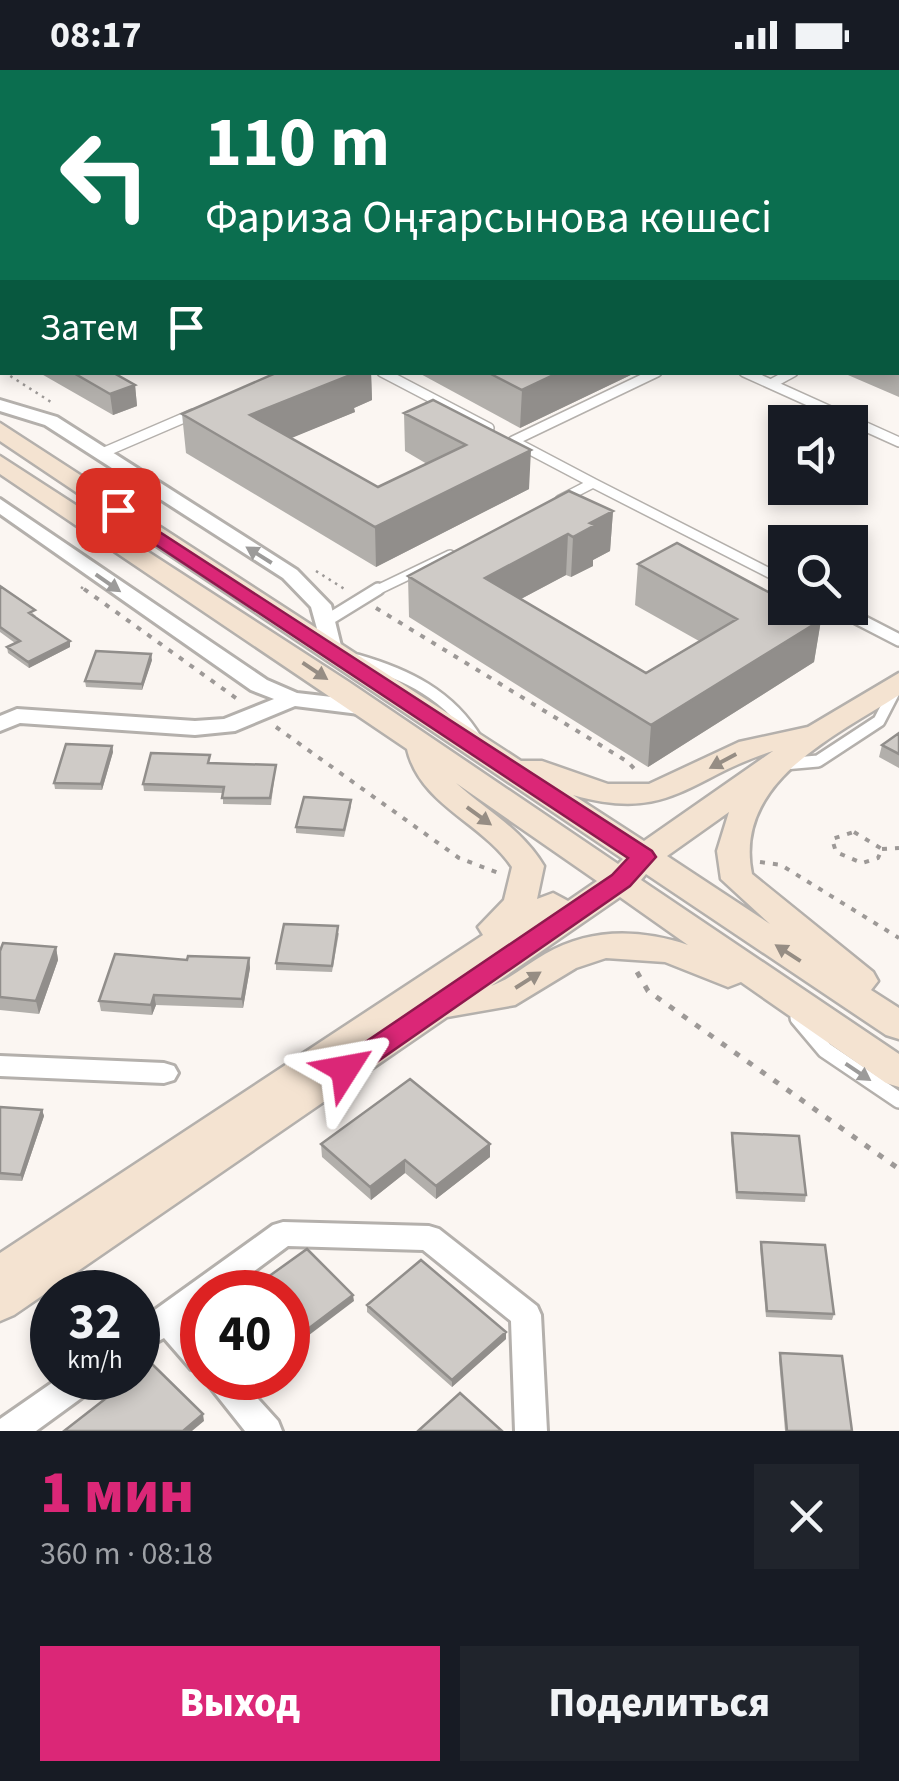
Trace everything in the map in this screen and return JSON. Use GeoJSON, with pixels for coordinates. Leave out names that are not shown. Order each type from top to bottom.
{"type":"FeatureCollection","features":[{"type":"Feature","properties":{"kind":"street"},"geometry":{"type":"LineString","coordinates":[[0,405],[51,422],[290,574],[321,605],[332,642]]}},
{"type":"Feature","properties":{"kind":"street"},"geometry":{"type":"LineString","coordinates":[[0,430],[118,510],[332,642],[481,749],[623,869],[790,1001],[899,1073]]}},
{"type":"Feature","properties":{"kind":"street"},"geometry":{"type":"LineString","coordinates":[[0,447],[92,509],[101,513],[118,510]]}},
{"type":"Feature","properties":{"kind":"street"},"geometry":{"type":"LineString","coordinates":[[0,463],[421,744],[623,869],[895,1022]]}},
{"type":"Feature","properties":{"kind":"street"},"geometry":{"type":"LineString","coordinates":[[0,505],[225,665],[293,699],[367,708]]}},
{"type":"Feature","properties":{"kind":"street"},"geometry":{"type":"LineString","coordinates":[[137,553],[162,553],[275,627],[332,642]]}},
{"type":"Feature","properties":{"kind":"street"},"geometry":{"type":"LineString","coordinates":[[0,1274],[434,995],[899,682]]}},
{"type":"Feature","properties":{"kind":"street"},"geometry":{"type":"LineString","coordinates":[[6,714],[196,728],[227,726],[293,699]]}},
{"type":"Feature","properties":{"kind":"street"},"geometry":{"type":"LineString","coordinates":[[481,749],[606,794],[644,795],[660,793],[754,747],[816,735]]}},
{"type":"Feature","properties":{"kind":"street"},"geometry":{"type":"LineString","coordinates":[[0,1302],[434,995],[446,961],[510,917],[526,892],[528,866],[505,836],[435,784],[421,744]]}},
{"type":"Feature","properties":{"kind":"street"},"geometry":{"type":"LineString","coordinates":[[773,766],[732,835],[737,879],[750,894],[849,970],[895,1022]]}},
{"type":"Feature","properties":{"kind":"street"},"geometry":{"type":"LineString","coordinates":[[434,995],[503,996],[566,957],[622,944],[648,944],[696,959],[790,1001]]}},
{"type":"Feature","properties":{"kind":"street"},"geometry":{"type":"LineString","coordinates":[[0,1066],[164,1073]]}},
{"type":"Feature","properties":{"kind":"street"},"geometry":{"type":"LineString","coordinates":[[160,1322],[283,1234],[429,1238],[526,1315],[530,1431]]}},
{"type":"Feature","properties":{"kind":"street"},"geometry":{"type":"LineString","coordinates":[[166,1318],[180,1334]]}},
{"type":"Feature","properties":{"kind":"street"},"geometry":{"type":"LineString","coordinates":[[10,1431],[53,1400]]}},
{"type":"Feature","properties":{"kind":"street"},"geometry":{"type":"LineString","coordinates":[[238,1400],[266,1431]]}},
{"type":"Feature","properties":{"kind":"lane"},"geometry":{"type":"LineString","coordinates":[[388,375],[768,572]]}},
{"type":"Feature","properties":{"kind":"lane"},"geometry":{"type":"LineString","coordinates":[[513,441],[651,375]]}},
{"type":"Feature","properties":{"kind":"lane"},"geometry":{"type":"LineString","coordinates":[[750,375],[899,442]]}},
{"type":"Feature","properties":{"kind":"lane"},"geometry":{"type":"LineString","coordinates":[[770,384],[787,375]]}},
{"type":"Feature","properties":{"kind":"lane"},"geometry":{"type":"LineString","coordinates":[[100,454],[205,409]]}},
{"type":"Feature","properties":{"kind":"lane"},"geometry":{"type":"LineString","coordinates":[[548,506],[593,483]]}},
{"type":"Feature","properties":{"kind":"lane"},"geometry":{"type":"LineString","coordinates":[[688,545],[699,537]]}},
{"type":"Feature","properties":{"kind":"lane"},"geometry":{"type":"LineString","coordinates":[[332,642],[359,598],[455,552]]}},
{"type":"Feature","properties":{"kind":"lane"},"geometry":{"type":"LineString","coordinates":[[868,624],[899,640]]}},
{"type":"Feature","properties":{"kind":"lane"},"geometry":{"type":"LineString","coordinates":[[773,766],[818,761],[879,721],[899,682]]}},
{"type":"Feature","properties":{"kind":"lane"},"geometry":{"type":"LineString","coordinates":[[790,1001],[825,1050],[899,1100]]}},
{"type":"Feature","properties":{"kind":"path"},"geometry":{"type":"LineString","coordinates":[[8,375],[54,404]]}},
{"type":"Feature","properties":{"kind":"path"},"geometry":{"type":"LineString","coordinates":[[310,567],[628,762],[638,773],[644,795]]}},
{"type":"Feature","properties":{"kind":"path"},"geometry":{"type":"LineString","coordinates":[[882,848],[878,858],[862,863],[831,846],[832,839],[854,832],[882,848],[899,848]]}},
{"type":"Feature","properties":{"kind":"path"},"geometry":{"type":"LineString","coordinates":[[732,859],[780,864],[899,938]]}},
{"type":"Feature","properties":{"kind":"path"},"geometry":{"type":"LineString","coordinates":[[622,944],[648,991],[899,1170]]}},
{"type":"Feature","properties":{"kind":"building"},"geometry":{"type":"Polygon","coordinates":[[[77,375],[117,375],[135,385],[110,394],[77,375]]]}},
{"type":"Feature","properties":{"kind":"building"},"geometry":{"type":"Polygon","coordinates":[[[271,375],[350,375],[250,415],[378,487],[466,445],[404,413],[433,400],[531,450],[375,527],[182,414],[271,375]]]}},
{"type":"Feature","properties":{"kind":"building"},"geometry":{"type":"Polygon","coordinates":[[[493,375],[554,375],[522,390],[493,375]]]}},
{"type":"Feature","properties":{"kind":"building"},"geometry":{"type":"Polygon","coordinates":[[[569,491],[613,511],[573,537],[568,534],[485,578],[646,673],[737,619],[638,564],[677,543],[768,592],[768,625],[813,625],[651,725],[408,576],[569,491]]]}},
{"type":"Feature","properties":{"kind":"building"},"geometry":{"type":"Polygon","coordinates":[[[0,586],[35,610],[29,613],[70,641],[28,662],[7,647],[20,641],[0,627],[0,586]]]}},
{"type":"Feature","properties":{"kind":"building"},"geometry":{"type":"Polygon","coordinates":[[[96,651],[151,654],[142,684],[85,681],[96,651]]]}},
{"type":"Feature","properties":{"kind":"building"},"geometry":{"type":"Polygon","coordinates":[[[899,733],[899,754],[882,745],[899,733]]]}},
{"type":"Feature","properties":{"kind":"building"},"geometry":{"type":"Polygon","coordinates":[[[66,744],[112,746],[101,784],[54,783],[66,744]]]}},
{"type":"Feature","properties":{"kind":"building"},"geometry":{"type":"Polygon","coordinates":[[[151,753],[210,755],[208,763],[276,765],[270,798],[222,798],[224,787],[143,784],[151,753]]]}},
{"type":"Feature","properties":{"kind":"building"},"geometry":{"type":"Polygon","coordinates":[[[304,797],[351,800],[344,830],[296,827],[304,797]]]}},
{"type":"Feature","properties":{"kind":"building"},"geometry":{"type":"Polygon","coordinates":[[[284,924],[338,926],[332,966],[276,963],[284,924]]]}},
{"type":"Feature","properties":{"kind":"building"},"geometry":{"type":"Polygon","coordinates":[[[3,943],[56,947],[36,1001],[0,997],[3,943]]]}},
{"type":"Feature","properties":{"kind":"building"},"geometry":{"type":"Polygon","coordinates":[[[115,954],[187,960],[188,956],[249,958],[242,999],[154,995],[151,1005],[99,1001],[115,954]]]}},
{"type":"Feature","properties":{"kind":"building"},"geometry":{"type":"Polygon","coordinates":[[[410,1079],[490,1144],[436,1186],[405,1160],[370,1187],[321,1144],[410,1079]]]}},
{"type":"Feature","properties":{"kind":"building"},"geometry":{"type":"Polygon","coordinates":[[[0,1107],[42,1110],[21,1175],[0,1173],[0,1107]]]}},
{"type":"Feature","properties":{"kind":"building"},"geometry":{"type":"Polygon","coordinates":[[[732,1133],[799,1136],[806,1195],[737,1192],[732,1133]]]}},
{"type":"Feature","properties":{"kind":"building"},"geometry":{"type":"Polygon","coordinates":[[[761,1242],[825,1245],[834,1314],[767,1311],[761,1242]]]}},
{"type":"Feature","properties":{"kind":"building"},"geometry":{"type":"Polygon","coordinates":[[[307,1249],[353,1295],[310,1327],[310,1270],[278,1270],[307,1249]]]}},
{"type":"Feature","properties":{"kind":"building"},"geometry":{"type":"Polygon","coordinates":[[[421,1260],[506,1332],[452,1380],[367,1305],[421,1260]]]}},
{"type":"Feature","properties":{"kind":"building"},"geometry":{"type":"Polygon","coordinates":[[[780,1353],[842,1356],[852,1431],[787,1431],[780,1353]]]}},
{"type":"Feature","properties":{"kind":"building"},"geometry":{"type":"Polygon","coordinates":[[[160,1372],[180,1391],[180,1400],[189,1400],[203,1414],[183,1431],[64,1431],[104,1400],[160,1400],[160,1372]]]}},
{"type":"Feature","properties":{"kind":"building"},"geometry":{"type":"Polygon","coordinates":[[[460,1393],[502,1431],[418,1431],[460,1393]]]}},
{"type":"Feature","properties":{"kind":"route"},"geometry":{"type":"LineString","coordinates":[[118,510],[644,857],[621,880],[345,1069]]}}]}
